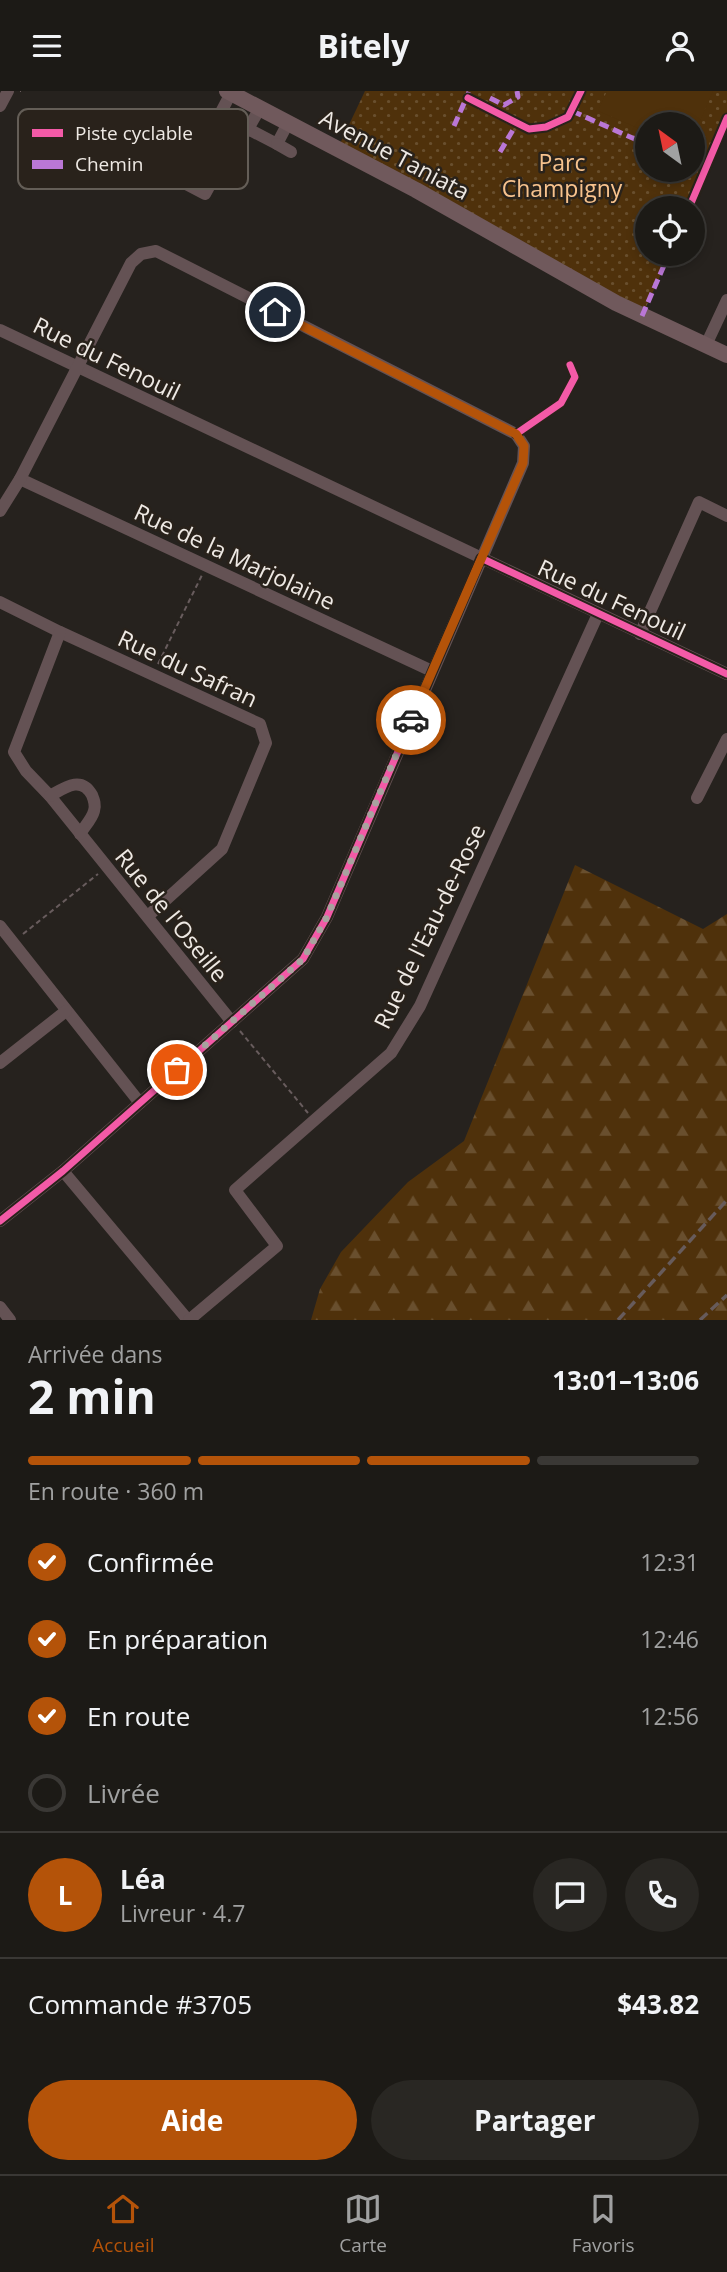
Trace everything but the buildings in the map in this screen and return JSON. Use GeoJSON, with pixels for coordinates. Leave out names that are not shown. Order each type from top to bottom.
{"type":"FeatureCollection","features":[{"type":"Feature","properties":{"kind":"main road","name":"Avenue Taniata"},"geometry":{"type":"LineString","coordinates":[[229,92],[416,190],[616,303],[727,355]]}},
{"type":"Feature","properties":{"kind":"street"},"geometry":{"type":"LineString","coordinates":[[0,106],[8,91]]}},
{"type":"Feature","properties":{"kind":"street"},"geometry":{"type":"LineString","coordinates":[[221,109],[229,92]]}},
{"type":"Feature","properties":{"kind":"street"},"geometry":{"type":"LineString","coordinates":[[260,108],[248,129],[291,152]]}},
{"type":"Feature","properties":{"kind":"street"},"geometry":{"type":"LineString","coordinates":[[277,144],[288,123]]}},
{"type":"Feature","properties":{"kind":"street"},"geometry":{"type":"LineString","coordinates":[[0,511],[20,479],[131,263],[141,254],[156,251],[516,434],[524,446],[523,463],[327,917],[303,959],[62,1171],[0,1221]]}},
{"type":"Feature","properties":{"kind":"street"},"geometry":{"type":"LineString","coordinates":[[706,345],[727,300]]}},
{"type":"Feature","properties":{"kind":"street","name":"Rue du Fenouil"},"geometry":{"type":"LineString","coordinates":[[0,330],[727,674]]}},
{"type":"Feature","properties":{"kind":"street","name":"Rue de la Marjolaine"},"geometry":{"type":"LineString","coordinates":[[20,479],[432,671]]}},
{"type":"Feature","properties":{"kind":"street"},"geometry":{"type":"LineString","coordinates":[[640,634],[699,502],[727,516]]}},
{"type":"Feature","properties":{"kind":"street","name":"Rue du Safran"},"geometry":{"type":"LineString","coordinates":[[0,602],[260,724],[266,743],[222,849],[148,916]]}},
{"type":"Feature","properties":{"kind":"street","name":"Rue de l'Eau-de-Rose"},"geometry":{"type":"LineString","coordinates":[[62,1171],[189,1320],[276,1246],[235,1189],[391,1053],[419,1006],[598,614]]}},
{"type":"Feature","properties":{"kind":"street","name":"Rue de l'Oseille"},"geometry":{"type":"LineString","coordinates":[[60,632],[14,752],[26,771],[50,796],[232,1022]]}},
{"type":"Feature","properties":{"kind":"street"},"geometry":{"type":"LineString","coordinates":[[697,798],[727,739]]}},
{"type":"Feature","properties":{"kind":"street"},"geometry":{"type":"LineString","coordinates":[[50,796],[72,784],[81,783],[89,790],[95,800],[94,811],[80,834]]}},
{"type":"Feature","properties":{"kind":"street"},"geometry":{"type":"LineString","coordinates":[[0,926],[139,1103]]}},
{"type":"Feature","properties":{"kind":"street"},"geometry":{"type":"LineString","coordinates":[[0,1063],[66,1011]]}},
{"type":"Feature","properties":{"kind":"street"},"geometry":{"type":"LineString","coordinates":[[0,1307],[10,1320]]}},
{"type":"Feature","properties":{"kind":"path"},"geometry":{"type":"LineString","coordinates":[[153,675],[207,566]]}},
{"type":"Feature","properties":{"kind":"path"},"geometry":{"type":"LineString","coordinates":[[12,942],[107,867]]}},
{"type":"Feature","properties":{"kind":"path"},"geometry":{"type":"LineString","coordinates":[[232,1022],[314,1120]]}},
{"type":"Feature","properties":{"kind":"green space","name":"Parc Champigny"},"geometry":{"type":"Polygon","coordinates":[[[365,91],[727,91],[727,126],[705,175],[705,112],[635,112],[635,182],[702,182],[695,196],[635,196],[635,266],[665,266],[642,316],[338,148],[365,91]]]}},
{"type":"Feature","properties":{"kind":"green space"},"geometry":{"type":"Polygon","coordinates":[[[607,91],[713,91],[704,112],[635,112],[635,127],[598,111],[607,91]]]}},
{"type":"Feature","properties":{"kind":"green space"},"geometry":{"type":"Polygon","coordinates":[[[575,865],[703,929],[727,914],[727,1320],[311,1320],[320,1289],[341,1252],[408,1182],[464,1141],[575,865]]]}},
{"type":"Feature","properties":{"kind":"railway"},"geometry":{"type":"LineString","coordinates":[[618,1320],[727,1200]]}},
{"type":"Feature","properties":{"kind":"railway"},"geometry":{"type":"LineString","coordinates":[[700,1320],[727,1295]]}},
{"type":"Feature","properties":{"kind":"marked path"},"geometry":{"type":"LineString","coordinates":[[490,98],[504,105],[518,97],[517,91]]}},
{"type":"Feature","properties":{"kind":"marked path"},"geometry":{"type":"LineString","coordinates":[[454,126],[469,92]]}},
{"type":"Feature","properties":{"kind":"marked path"},"geometry":{"type":"LineString","coordinates":[[572,111],[635,139]]}},
{"type":"Feature","properties":{"kind":"marked path"},"geometry":{"type":"LineString","coordinates":[[500,152],[517,123]]}},
{"type":"Feature","properties":{"kind":"marked path"},"geometry":{"type":"LineString","coordinates":[[642,316],[664,266]]}},
{"type":"Feature","properties":{"kind":"cycle path"},"geometry":{"type":"LineString","coordinates":[[468,98],[529,129],[546,127],[568,117],[581,91]]}},
{"type":"Feature","properties":{"kind":"cycle path"},"geometry":{"type":"LineString","coordinates":[[694,196],[727,118]]}},
{"type":"Feature","properties":{"kind":"cycle path"},"geometry":{"type":"LineString","coordinates":[[516,434],[561,403],[575,377],[570,365]]}},
{"type":"Feature","properties":{"kind":"cycle path"},"geometry":{"type":"LineString","coordinates":[[0,1221],[63,1171],[303,959],[327,917],[481,558],[727,674]]}},
{"type":"Feature","properties":{"kind":"way so far"},"geometry":{"type":"LineString","coordinates":[[177,1070],[303,959],[327,917],[411,720]]}},
{"type":"Feature","properties":{"kind":"route"},"geometry":{"type":"LineString","coordinates":[[275,312],[516,434],[524,446],[523,463],[411,720]]}}]}
